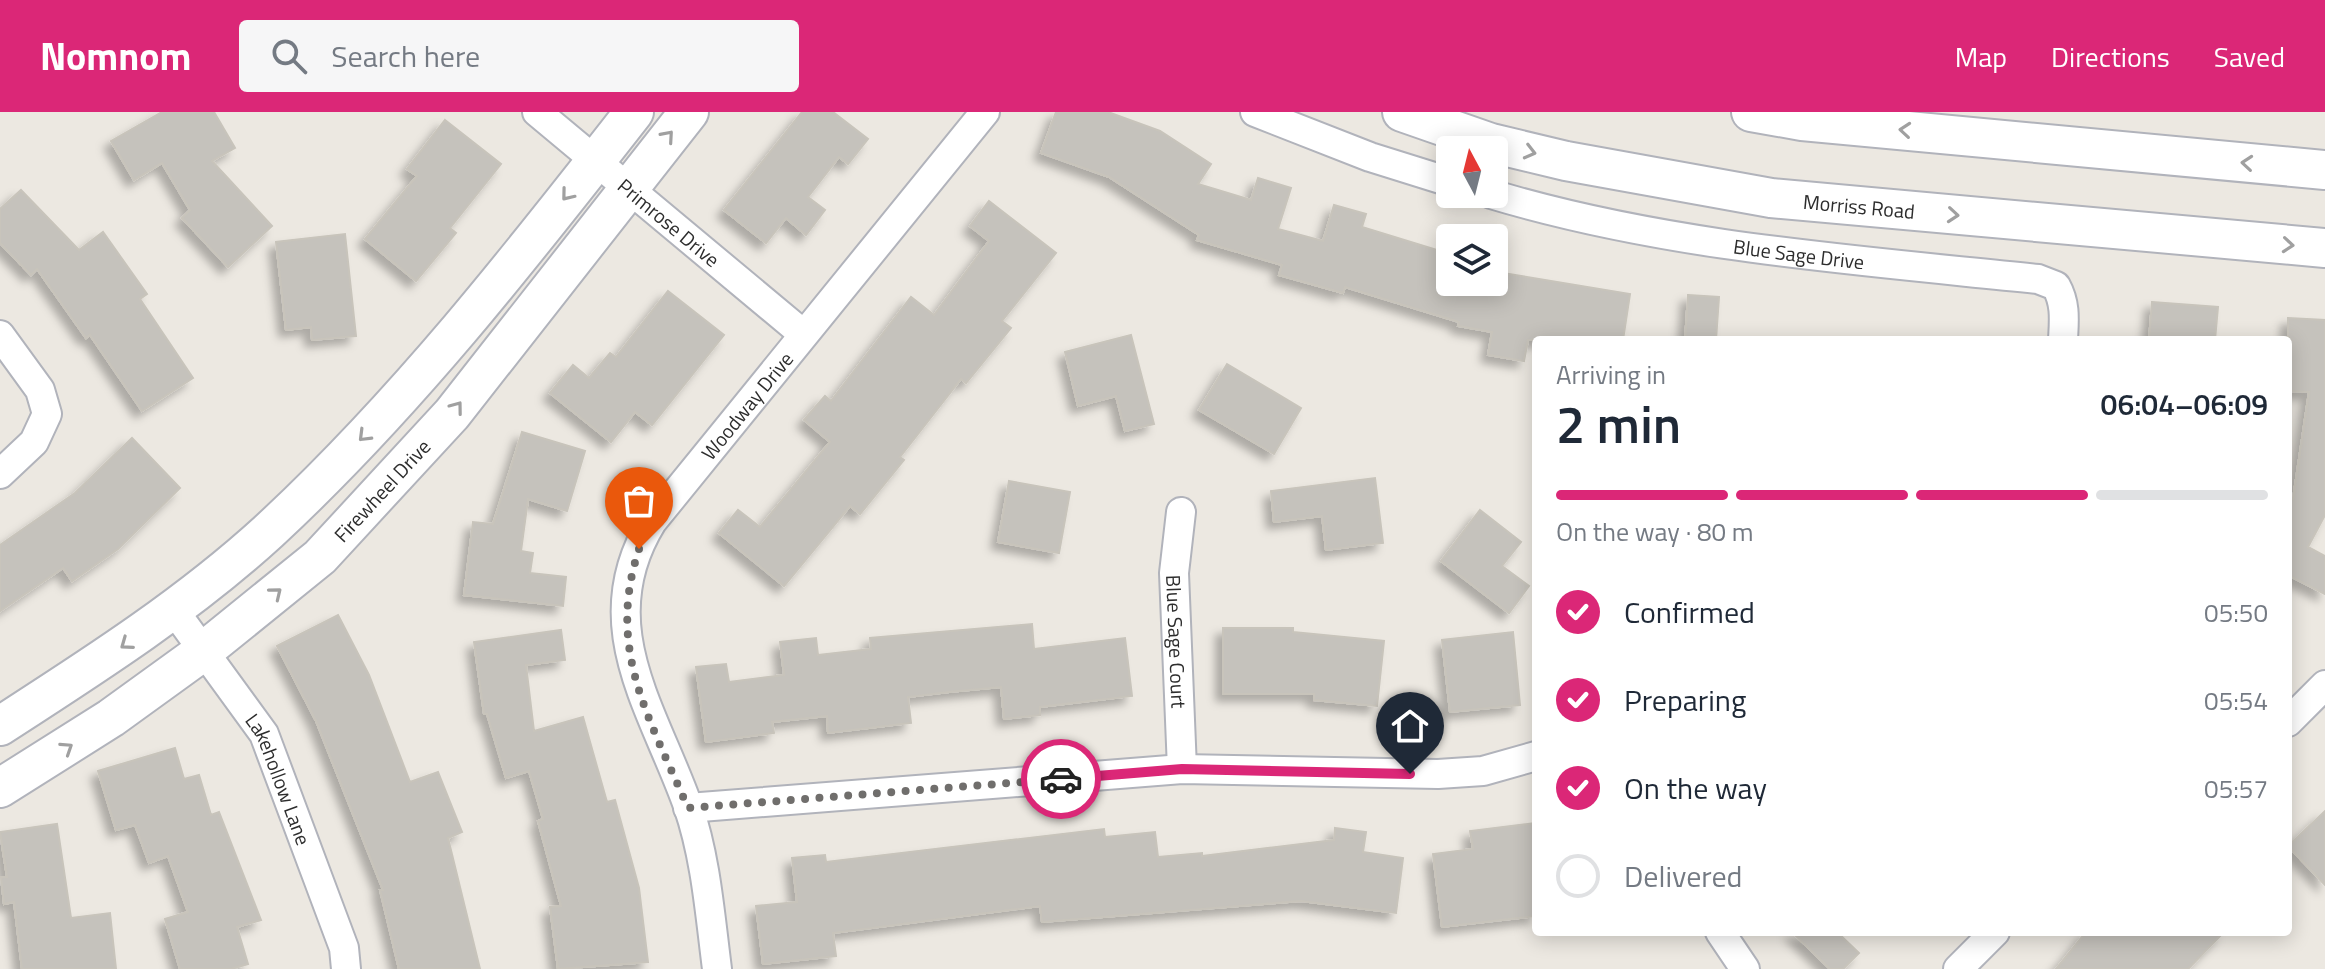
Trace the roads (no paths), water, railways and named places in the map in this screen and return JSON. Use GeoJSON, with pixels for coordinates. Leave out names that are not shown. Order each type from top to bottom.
{"type":"FeatureCollection","features":[{"type":"Feature","properties":{"kind":"street","name":"Primrose Drive"},"geometry":{"type":"LineString","coordinates":[[537,112],[802,333]]}},
{"type":"Feature","properties":{"kind":"street"},"geometry":{"type":"LineString","coordinates":[[0,726],[124,646],[268,531],[411,388],[634,112]]}},
{"type":"Feature","properties":{"kind":"street","name":"Firewheel Drive"},"geometry":{"type":"LineString","coordinates":[[0,788],[76,742],[205,650],[320,557],[452,414],[627,187],[689,112]]}},
{"type":"Feature","properties":{"kind":"street","name":"Woodway Drive"},"geometry":{"type":"LineString","coordinates":[[717,969],[707,887],[688,808],[642,700],[631,663],[626,626],[629,581],[652,522],[802,333],[985,112]]}},
{"type":"Feature","properties":{"kind":"street"},"geometry":{"type":"LineString","coordinates":[[1255,112],[1370,157],[1436,178]]}},
{"type":"Feature","properties":{"kind":"street","name":"Morriss Road"},"geometry":{"type":"LineString","coordinates":[[1402,112],[1491,143],[1566,161],[1771,198],[2325,248]]}},
{"type":"Feature","properties":{"kind":"street"},"geometry":{"type":"LineString","coordinates":[[1751,112],[1802,121],[2325,170]]}},
{"type":"Feature","properties":{"kind":"street","name":"Blue Sage Drive"},"geometry":{"type":"LineString","coordinates":[[1508,198],[1599,222],[1822,257],[2038,279],[2056,286],[2060,294],[2064,307],[2063,336]]}},
{"type":"Feature","properties":{"kind":"street"},"geometry":{"type":"LineString","coordinates":[[0,335],[40,390],[47,414],[34,442],[0,474]]}},
{"type":"Feature","properties":{"kind":"street","name":"Blue Sage Court"},"geometry":{"type":"LineString","coordinates":[[1181,512],[1174,573],[1182,769]]}},
{"type":"Feature","properties":{"kind":"street","name":"Lakehollow Lane"},"geometry":{"type":"LineString","coordinates":[[173,609],[264,734],[344,948],[346,969]]}},
{"type":"Feature","properties":{"kind":"street"},"geometry":{"type":"LineString","coordinates":[[2292,718],[2325,685]]}},
{"type":"Feature","properties":{"kind":"street"},"geometry":{"type":"LineString","coordinates":[[688,808],[1182,769],[1438,774],[1483,771],[1532,757]]}},
{"type":"Feature","properties":{"kind":"street"},"geometry":{"type":"LineString","coordinates":[[1723,936],[1745,969]]}},
{"type":"Feature","properties":{"kind":"street"},"geometry":{"type":"LineString","coordinates":[[1958,969],[1991,936]]}}]}
